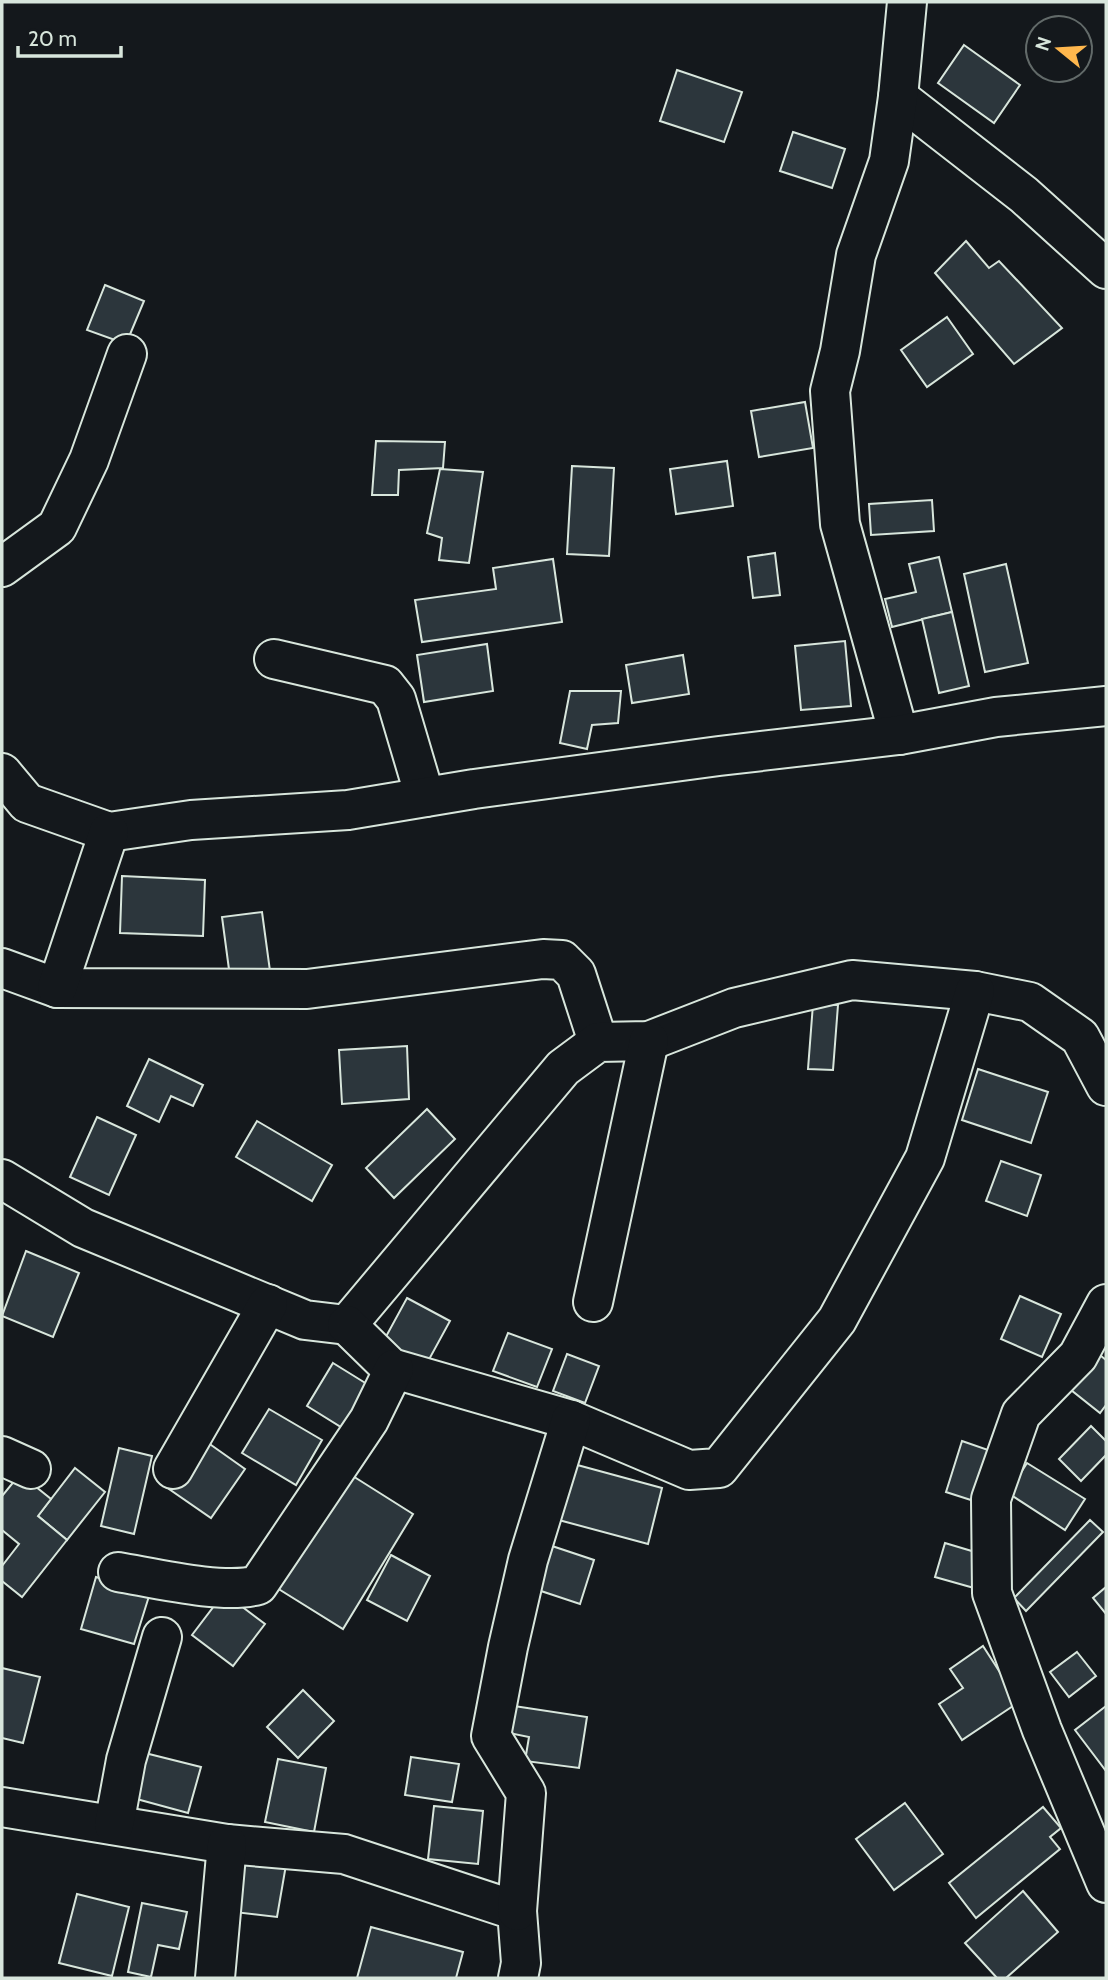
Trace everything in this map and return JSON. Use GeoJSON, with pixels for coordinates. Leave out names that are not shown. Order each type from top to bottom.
{"type":"FeatureCollection","features":[{"type":"Feature","properties":{"kind":"street"},"geometry":{"type":"LineString","coordinates":[[899,735],[840,524],[830,391],[840,351],[856,256],[889,161],[907,2]]}},
{"type":"Feature","properties":{"kind":"street"},"geometry":{"type":"LineString","coordinates":[[898,97],[1024,195],[1106,269]]}},
{"type":"Feature","properties":{"kind":"street"},"geometry":{"type":"LineString","coordinates":[[2,567],[57,527],[89,460],[127,354]]}},
{"type":"Feature","properties":{"kind":"street"},"geometry":{"type":"LineString","coordinates":[[274,659],[385,685],[396,699],[425,797]]}},
{"type":"Feature","properties":{"kind":"street"},"geometry":{"type":"LineString","coordinates":[[2,773],[27,803],[109,832],[191,820],[348,810],[719,755],[899,735],[996,717],[1106,706]]}},
{"type":"Feature","properties":{"kind":"street"},"geometry":{"type":"LineString","coordinates":[[57,988],[109,832]]}},
{"type":"Feature","properties":{"kind":"street"},"geometry":{"type":"LineString","coordinates":[[2,968],[57,988],[307,989],[543,959],[562,960],[576,974],[598,1042]]}},
{"type":"Feature","properties":{"kind":"street"},"geometry":{"type":"LineString","coordinates":[[347,1325],[563,1068],[598,1042],[649,1041],[734,1008],[852,980],[975,991],[1030,1002],[1080,1037],[1106,1086]]}},
{"type":"Feature","properties":{"kind":"street"},"geometry":{"type":"LineString","coordinates":[[2,1179],[83,1228],[305,1320],[347,1325],[394,1369],[571,1420],[689,1470],[719,1468],[837,1320],[925,1158],[975,991]]}},
{"type":"Feature","properties":{"kind":"street"},"geometry":{"type":"LineString","coordinates":[[593,1301],[649,1041]]}},
{"type":"Feature","properties":{"kind":"street"},"geometry":{"type":"LineString","coordinates":[[173,1469],[268,1304]]}},
{"type":"Feature","properties":{"kind":"street"},"geometry":{"type":"LineString","coordinates":[[1106,1304],[1078,1356],[1021,1413],[991,1499],[992,1593],[1042,1730],[1106,1883]]}},
{"type":"Feature","properties":{"kind":"street"},"geometry":{"type":"LineString","coordinates":[[117,1572],[208,1585],[247,1588],[258,1585],[369,1420],[394,1369]]}},
{"type":"Feature","properties":{"kind":"street"},"geometry":{"type":"LineString","coordinates":[[519,1978],[521,1962],[517,1911],[526,1793],[491,1736],[528,1560],[571,1420]]}},
{"type":"Feature","properties":{"kind":"street"},"geometry":{"type":"LineString","coordinates":[[114,1825],[126,1760],[162,1637]]}},
{"type":"Feature","properties":{"kind":"street"},"geometry":{"type":"LineString","coordinates":[[2,1807],[227,1844],[344,1854],[517,1911]]}},
{"type":"Feature","properties":{"kind":"street"},"geometry":{"type":"LineString","coordinates":[[215,1978],[227,1844]]}},
{"type":"Feature","properties":{"kind":"building"},"geometry":{"type":"Polygon","coordinates":[[[964,45],[1020,85],[994,123],[938,83],[964,45]]]}},
{"type":"Feature","properties":{"kind":"building"},"geometry":{"type":"Polygon","coordinates":[[[677,70],[742,92],[724,142],[660,121],[677,70]]]}},
{"type":"Feature","properties":{"kind":"building"},"geometry":{"type":"Polygon","coordinates":[[[793,132],[845,149],[832,188],[780,171],[793,132]]]}},
{"type":"Feature","properties":{"kind":"building"},"geometry":{"type":"Polygon","coordinates":[[[966,241],[989,268],[999,261],[1062,328],[1014,364],[935,273],[966,241]]]}},
{"type":"Feature","properties":{"kind":"building"},"geometry":{"type":"Polygon","coordinates":[[[105,285],[144,301],[126,344],[87,330],[105,285]]]}},
{"type":"Feature","properties":{"kind":"building"},"geometry":{"type":"Polygon","coordinates":[[[947,317],[973,354],[927,387],[901,350],[947,317]]]}},
{"type":"Feature","properties":{"kind":"building"},"geometry":{"type":"Polygon","coordinates":[[[805,402],[813,448],[759,457],[751,411],[805,402]]]}},
{"type":"Feature","properties":{"kind":"building"},"geometry":{"type":"Polygon","coordinates":[[[376,441],[445,442],[443,468],[399,470],[398,495],[372,495],[376,441]]]}},
{"type":"Feature","properties":{"kind":"building"},"geometry":{"type":"Polygon","coordinates":[[[727,461],[733,506],[676,514],[670,469],[727,461]]]}},
{"type":"Feature","properties":{"kind":"building"},"geometry":{"type":"Polygon","coordinates":[[[572,466],[614,468],[609,556],[567,554],[572,466]]]}},
{"type":"Feature","properties":{"kind":"building"},"geometry":{"type":"Polygon","coordinates":[[[440,469],[483,472],[469,563],[439,560],[442,538],[427,533],[440,469]]]}},
{"type":"Feature","properties":{"kind":"building"},"geometry":{"type":"Polygon","coordinates":[[[932,500],[934,531],[871,535],[869,504],[932,500]]]}},
{"type":"Feature","properties":{"kind":"building"},"geometry":{"type":"Polygon","coordinates":[[[775,553],[780,595],[753,598],[748,557],[775,553]]]}},
{"type":"Feature","properties":{"kind":"building"},"geometry":{"type":"Polygon","coordinates":[[[939,557],[952,612],[892,627],[885,599],[916,592],[909,564],[939,557]]]}},
{"type":"Feature","properties":{"kind":"building"},"geometry":{"type":"Polygon","coordinates":[[[553,559],[562,622],[422,642],[415,600],[496,589],[493,568],[553,559]]]}},
{"type":"Feature","properties":{"kind":"building"},"geometry":{"type":"Polygon","coordinates":[[[1006,564],[1028,663],[985,672],[964,574],[1006,564]]]}},
{"type":"Feature","properties":{"kind":"building"},"geometry":{"type":"Polygon","coordinates":[[[952,612],[969,686],[939,693],[922,619],[952,612]]]}},
{"type":"Feature","properties":{"kind":"building"},"geometry":{"type":"Polygon","coordinates":[[[845,641],[851,706],[801,710],[795,646],[845,641]]]}},
{"type":"Feature","properties":{"kind":"building"},"geometry":{"type":"Polygon","coordinates":[[[487,644],[493,691],[424,702],[417,655],[487,644]]]}},
{"type":"Feature","properties":{"kind":"building"},"geometry":{"type":"Polygon","coordinates":[[[683,655],[689,694],[632,703],[626,665],[683,655]]]}},
{"type":"Feature","properties":{"kind":"building"},"geometry":{"type":"Polygon","coordinates":[[[570,691],[621,691],[618,723],[592,725],[587,749],[560,743],[570,691]]]}},
{"type":"Feature","properties":{"kind":"building"},"geometry":{"type":"Polygon","coordinates":[[[122,876],[205,880],[203,936],[120,933],[122,876]]]}},
{"type":"Feature","properties":{"kind":"building"},"geometry":{"type":"Polygon","coordinates":[[[262,912],[270,971],[230,977],[222,917],[262,912]]]}},
{"type":"Feature","properties":{"kind":"building"},"geometry":{"type":"Polygon","coordinates":[[[813,1004],[838,1005],[833,1070],[808,1069],[813,1004]]]}},
{"type":"Feature","properties":{"kind":"building"},"geometry":{"type":"Polygon","coordinates":[[[407,1046],[409,1099],[342,1104],[339,1050],[407,1046]]]}},
{"type":"Feature","properties":{"kind":"building"},"geometry":{"type":"Polygon","coordinates":[[[149,1059],[203,1085],[193,1106],[171,1096],[159,1122],[127,1106],[149,1059]]]}},
{"type":"Feature","properties":{"kind":"building"},"geometry":{"type":"Polygon","coordinates":[[[978,1069],[1048,1092],[1031,1143],[962,1120],[978,1069]]]}},
{"type":"Feature","properties":{"kind":"building"},"geometry":{"type":"Polygon","coordinates":[[[427,1109],[455,1139],[394,1198],[366,1168],[427,1109]]]}},
{"type":"Feature","properties":{"kind":"building"},"geometry":{"type":"Polygon","coordinates":[[[97,1117],[136,1135],[109,1195],[70,1177],[97,1117]]]}},
{"type":"Feature","properties":{"kind":"building"},"geometry":{"type":"Polygon","coordinates":[[[257,1121],[332,1165],[312,1201],[236,1157],[257,1121]]]}},
{"type":"Feature","properties":{"kind":"building"},"geometry":{"type":"Polygon","coordinates":[[[1001,1161],[1041,1175],[1027,1216],[986,1201],[1001,1161]]]}},
{"type":"Feature","properties":{"kind":"building"},"geometry":{"type":"Polygon","coordinates":[[[26,1251],[79,1273],[53,1337],[2,1316],[26,1251]]]}},
{"type":"Feature","properties":{"kind":"building"},"geometry":{"type":"Polygon","coordinates":[[[1020,1296],[1061,1314],[1042,1357],[1001,1339],[1020,1296]]]}},
{"type":"Feature","properties":{"kind":"building"},"geometry":{"type":"Polygon","coordinates":[[[407,1298],[450,1321],[426,1365],[383,1342],[407,1298]]]}},
{"type":"Feature","properties":{"kind":"building"},"geometry":{"type":"Polygon","coordinates":[[[508,1333],[552,1349],[537,1387],[493,1371],[508,1333]]]}},
{"type":"Feature","properties":{"kind":"building"},"geometry":{"type":"Polygon","coordinates":[[[1090,1347],[1106,1360],[1106,1405],[1100,1413],[1061,1382],[1090,1347]]]}},
{"type":"Feature","properties":{"kind":"building"},"geometry":{"type":"Polygon","coordinates":[[[567,1354],[599,1366],[585,1403],[553,1391],[567,1354]]]}},
{"type":"Feature","properties":{"kind":"building"},"geometry":{"type":"Polygon","coordinates":[[[333,1363],[375,1389],[349,1432],[307,1406],[333,1363]]]}},
{"type":"Feature","properties":{"kind":"building"},"geometry":{"type":"Polygon","coordinates":[[[269,1409],[322,1440],[296,1485],[242,1453],[269,1409]]]}},
{"type":"Feature","properties":{"kind":"building"},"geometry":{"type":"Polygon","coordinates":[[[1091,1426],[1106,1441],[1106,1455],[1081,1481],[1059,1459],[1091,1426]]]}},
{"type":"Feature","properties":{"kind":"building"},"geometry":{"type":"Polygon","coordinates":[[[204,1440],[245,1469],[211,1518],[169,1489],[204,1440]]]}},
{"type":"Feature","properties":{"kind":"building"},"geometry":{"type":"Polygon","coordinates":[[[962,1441],[994,1452],[977,1502],[946,1492],[962,1441]]]}},
{"type":"Feature","properties":{"kind":"building"},"geometry":{"type":"Polygon","coordinates":[[[119,1448],[152,1456],[134,1534],[101,1526],[119,1448]]]}},
{"type":"Feature","properties":{"kind":"building"},"geometry":{"type":"Polygon","coordinates":[[[570,1463],[662,1488],[648,1544],[555,1519],[570,1463]]]}},
{"type":"Feature","properties":{"kind":"building"},"geometry":{"type":"Polygon","coordinates":[[[1027,1463],[1085,1499],[1065,1530],[1008,1493],[1027,1463]]]}},
{"type":"Feature","properties":{"kind":"building"},"geometry":{"type":"Polygon","coordinates":[[[75,1468],[105,1492],[67,1540],[38,1516],[75,1468]]]}},
{"type":"Feature","properties":{"kind":"building"},"geometry":{"type":"Polygon","coordinates":[[[348,1473],[413,1514],[343,1629],[277,1588],[348,1473]]]}},
{"type":"Feature","properties":{"kind":"building"},"geometry":{"type":"Polygon","coordinates":[[[20,1474],[51,1499],[38,1516],[67,1540],[22,1597],[2,1581],[2,1566],[19,1544],[2,1530],[2,1496],[20,1474]]]}},
{"type":"Feature","properties":{"kind":"building"},"geometry":{"type":"Polygon","coordinates":[[[1090,1520],[1103,1532],[1026,1611],[1014,1598],[1090,1520]]]}},
{"type":"Feature","properties":{"kind":"building"},"geometry":{"type":"Polygon","coordinates":[[[945,1543],[985,1555],[974,1588],[935,1577],[945,1543]]]}},
{"type":"Feature","properties":{"kind":"building"},"geometry":{"type":"Polygon","coordinates":[[[546,1544],[594,1560],[580,1604],[532,1588],[546,1544]]]}},
{"type":"Feature","properties":{"kind":"building"},"geometry":{"type":"Polygon","coordinates":[[[391,1555],[430,1576],[407,1621],[367,1600],[391,1555]]]}},
{"type":"Feature","properties":{"kind":"building"},"geometry":{"type":"Polygon","coordinates":[[[96,1577],[150,1593],[134,1644],[81,1629],[96,1577]]]}},
{"type":"Feature","properties":{"kind":"building"},"geometry":{"type":"Polygon","coordinates":[[[1106,1587],[1106,1614],[1093,1598],[1106,1587]]]}},
{"type":"Feature","properties":{"kind":"building"},"geometry":{"type":"Polygon","coordinates":[[[224,1593],[265,1624],[233,1666],[192,1635],[224,1593]]]}},
{"type":"Feature","properties":{"kind":"building"},"geometry":{"type":"Polygon","coordinates":[[[983,1646],[1019,1702],[962,1740],[939,1704],[963,1688],[950,1669],[983,1646]]]}},
{"type":"Feature","properties":{"kind":"building"},"geometry":{"type":"Polygon","coordinates":[[[1077,1652],[1096,1676],[1069,1697],[1050,1672],[1077,1652]]]}},
{"type":"Feature","properties":{"kind":"building"},"geometry":{"type":"Polygon","coordinates":[[[2,1668],[40,1677],[23,1743],[2,1738],[2,1668]]]}},
{"type":"Feature","properties":{"kind":"building"},"geometry":{"type":"Polygon","coordinates":[[[303,1690],[334,1721],[298,1758],[267,1727],[303,1690]]]}},
{"type":"Feature","properties":{"kind":"building"},"geometry":{"type":"Polygon","coordinates":[[[514,1706],[587,1717],[579,1768],[525,1761],[529,1737],[509,1733],[514,1706]]]}},
{"type":"Feature","properties":{"kind":"building"},"geometry":{"type":"Polygon","coordinates":[[[1106,1706],[1106,1771],[1075,1730],[1106,1706]]]}},
{"type":"Feature","properties":{"kind":"building"},"geometry":{"type":"Polygon","coordinates":[[[145,1753],[201,1767],[188,1813],[133,1798],[145,1753]]]}},
{"type":"Feature","properties":{"kind":"building"},"geometry":{"type":"Polygon","coordinates":[[[411,1757],[459,1764],[452,1802],[405,1795],[411,1757]]]}},
{"type":"Feature","properties":{"kind":"building"},"geometry":{"type":"Polygon","coordinates":[[[278,1759],[326,1768],[314,1832],[265,1822],[278,1759]]]}},
{"type":"Feature","properties":{"kind":"building"},"geometry":{"type":"Polygon","coordinates":[[[905,1803],[943,1854],[894,1890],[856,1839],[905,1803]]]}},
{"type":"Feature","properties":{"kind":"building"},"geometry":{"type":"Polygon","coordinates":[[[434,1806],[483,1811],[478,1864],[428,1859],[434,1806]]]}},
{"type":"Feature","properties":{"kind":"building"},"geometry":{"type":"Polygon","coordinates":[[[1043,1807],[1061,1828],[1050,1837],[1060,1849],[976,1918],[949,1883],[1043,1807]]]}},
{"type":"Feature","properties":{"kind":"building"},"geometry":{"type":"Polygon","coordinates":[[[246,1851],[287,1859],[277,1917],[234,1912],[246,1851]]]}},
{"type":"Feature","properties":{"kind":"building"},"geometry":{"type":"Polygon","coordinates":[[[1023,1891],[1058,1932],[1006,1978],[997,1978],[965,1943],[1023,1891]]]}},
{"type":"Feature","properties":{"kind":"building"},"geometry":{"type":"Polygon","coordinates":[[[77,1894],[129,1907],[112,1976],[59,1963],[77,1894]]]}},
{"type":"Feature","properties":{"kind":"building"},"geometry":{"type":"Polygon","coordinates":[[[142,1903],[187,1912],[179,1949],[158,1945],[151,1977],[128,1972],[142,1903]]]}},
{"type":"Feature","properties":{"kind":"building"},"geometry":{"type":"Polygon","coordinates":[[[371,1927],[463,1952],[456,1978],[357,1978],[371,1927]]]}}]}
